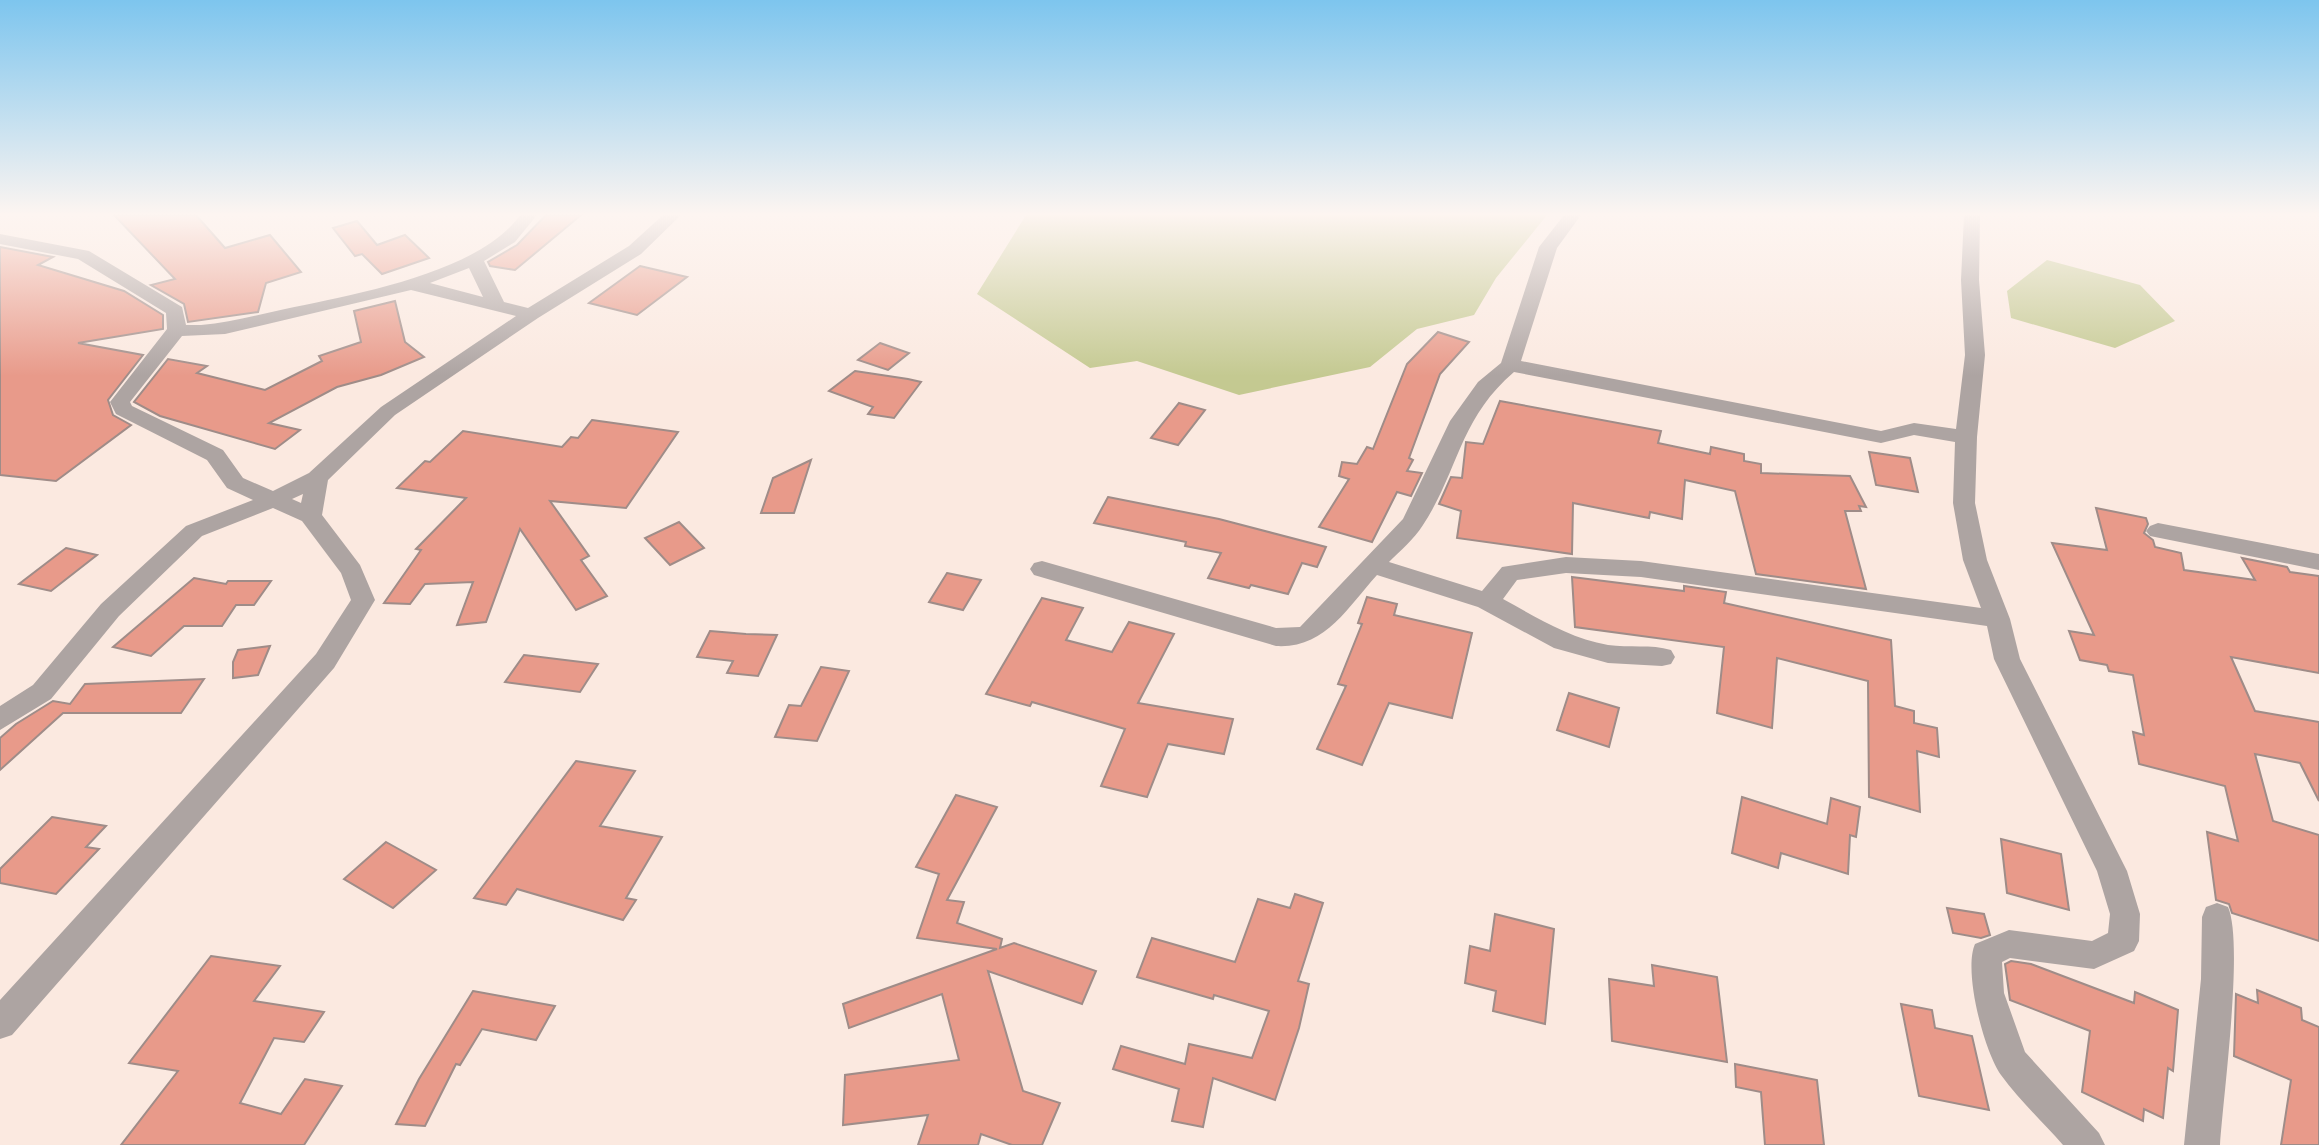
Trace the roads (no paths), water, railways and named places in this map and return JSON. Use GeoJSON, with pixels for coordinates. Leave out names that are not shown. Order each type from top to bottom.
{"type":"FeatureCollection","features":[{"type":"Feature","properties":{"kind":"street"},"geometry":{"type":"LineString","coordinates":[[0,1024],[325,661],[363,600],[352,571],[310,516],[235,483],[215,455],[123,410],[120,402],[177,330],[175,311],[105,268]]}},
{"type":"Feature","properties":{"kind":"street"},"geometry":{"type":"LineString","coordinates":[[177,330],[190,332],[231,326],[410,284],[450,268]]}},
{"type":"Feature","properties":{"kind":"street"},"geometry":{"type":"LineString","coordinates":[[479,268],[496,304]]}},
{"type":"Feature","properties":{"kind":"street"},"geometry":{"type":"LineString","coordinates":[[0,720],[42,692],[110,610],[194,531],[273,500],[317,478],[388,411],[531,314],[605,268]]}},
{"type":"Feature","properties":{"kind":"street"},"geometry":{"type":"LineString","coordinates":[[1042,569],[1276,637],[1294,638],[1309,633],[1413,523],[1460,421],[1485,386],[1510,365],[1541,268]]}},
{"type":"Feature","properties":{"kind":"street"},"geometry":{"type":"LineString","coordinates":[[1970,268],[1975,355],[1966,437],[1964,503],[1975,560],[1998,619],[2007,659],[2112,871],[2125,914],[2123,941],[2094,955],[2009,944],[1986,954],[1988,993],[2012,1062],[2087,1145]]}},
{"type":"Feature","properties":{"kind":"street"},"geometry":{"type":"LineString","coordinates":[[410,284],[531,314]]}},
{"type":"Feature","properties":{"kind":"street"},"geometry":{"type":"LineString","coordinates":[[1510,365],[1881,437],[1914,429],[1966,437]]}},
{"type":"Feature","properties":{"kind":"street"},"geometry":{"type":"LineString","coordinates":[[310,516],[317,478]]}},
{"type":"Feature","properties":{"kind":"street"},"geometry":{"type":"LineString","coordinates":[[2158,531],[2319,562]]}},
{"type":"Feature","properties":{"kind":"street"},"geometry":{"type":"LineString","coordinates":[[1371,565],[1487,601],[1563,642],[1608,654],[1662,657]]}},
{"type":"Feature","properties":{"kind":"street"},"geometry":{"type":"LineString","coordinates":[[1487,601],[1510,573],[1566,565],[1720,578],[1998,619]]}},
{"type":"Feature","properties":{"kind":"street"},"geometry":{"type":"LineString","coordinates":[[2202,1145],[2217,979],[2217,917]]}}]}
